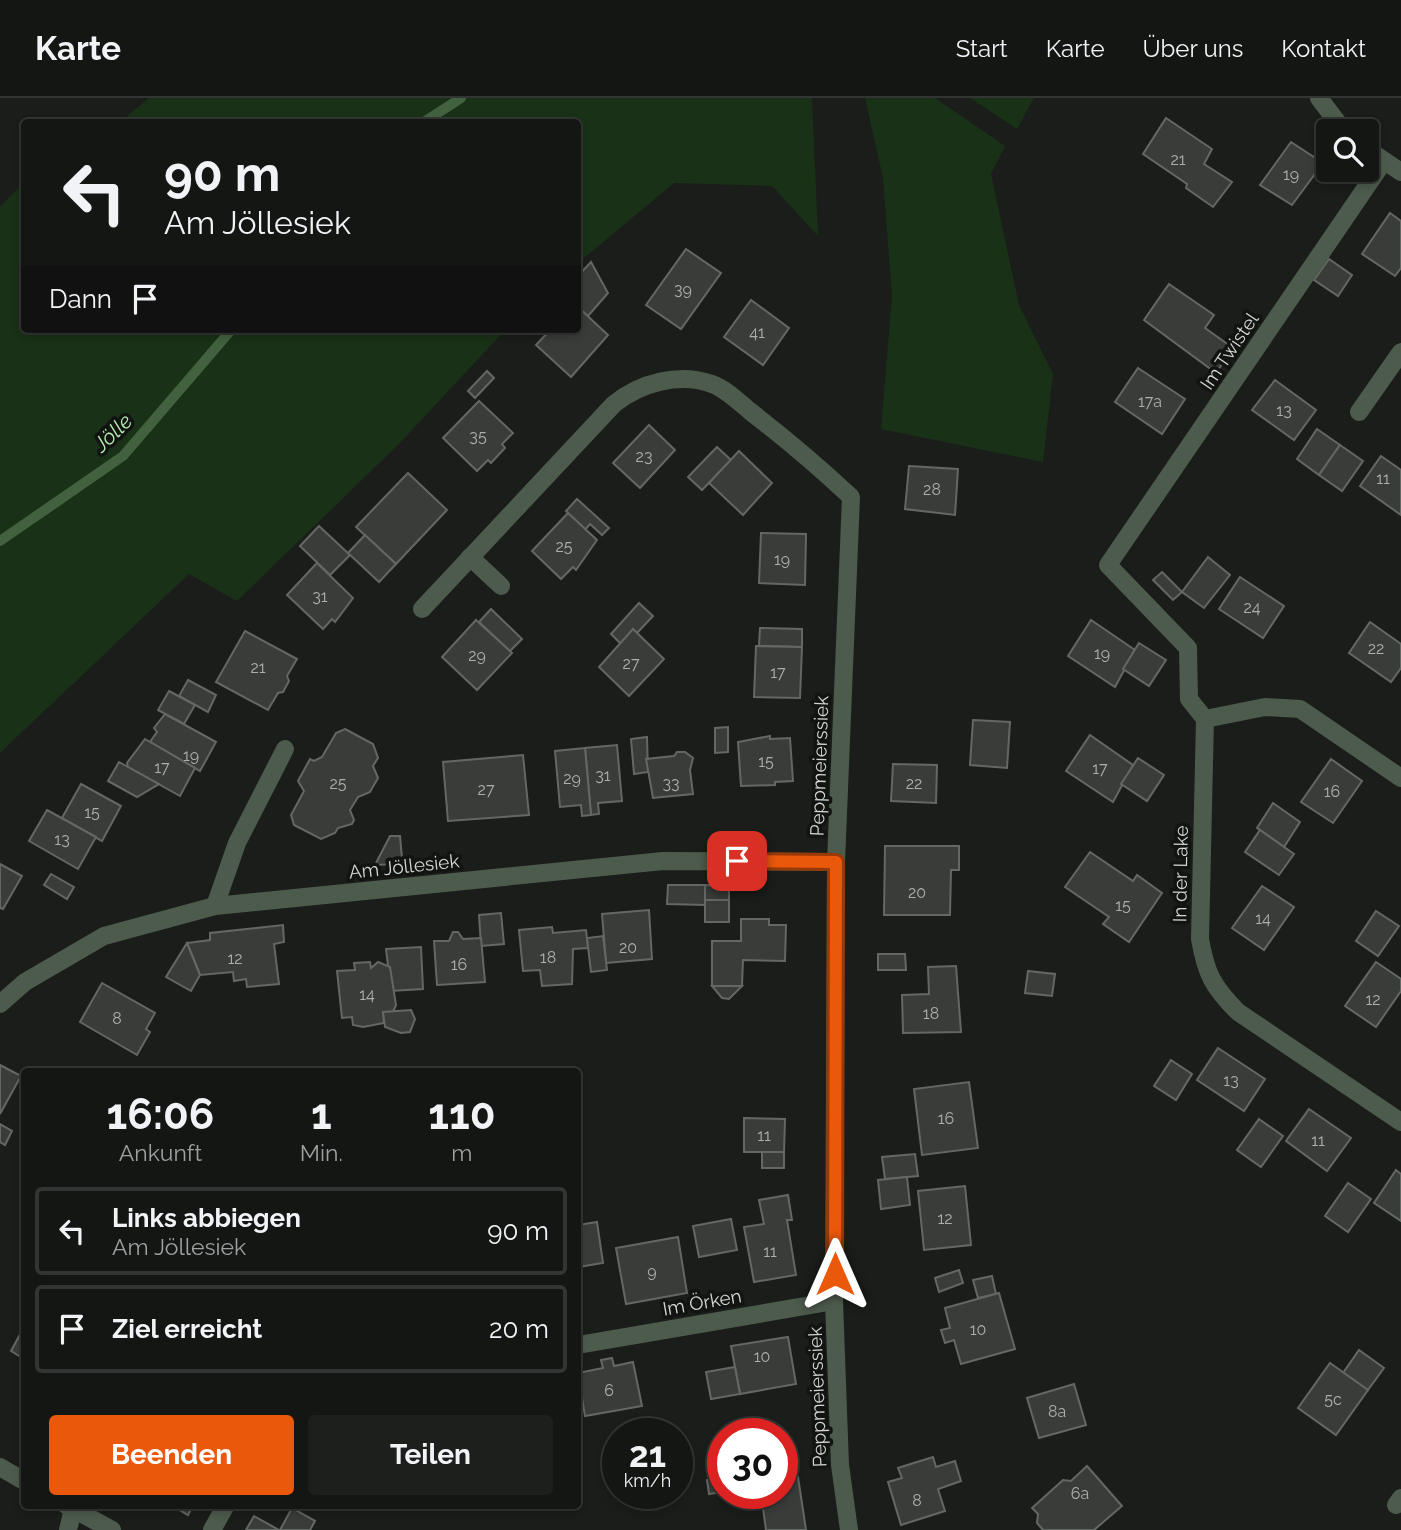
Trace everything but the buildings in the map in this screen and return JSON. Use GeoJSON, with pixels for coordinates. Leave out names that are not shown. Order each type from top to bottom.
{"type":"FeatureCollection","features":[{"type":"Feature","properties":{"kind":"street"},"geometry":{"type":"LineString","coordinates":[[1319,98],[1335,119]]}},
{"type":"Feature","properties":{"kind":"street"},"geometry":{"type":"LineString","coordinates":[[1379,157],[1401,172]]}},
{"type":"Feature","properties":{"kind":"street","name":"Im Twistel"},"geometry":{"type":"LineString","coordinates":[[1205,719],[1189,699],[1188,648],[1108,565],[1384,161]]}},
{"type":"Feature","properties":{"kind":"street"},"geometry":{"type":"LineString","coordinates":[[1359,412],[1401,352]]}},
{"type":"Feature","properties":{"kind":"street","name":"Peppmeierssiek"},"geometry":{"type":"LineString","coordinates":[[422,609],[614,404],[633,389],[652,383],[675,381],[713,384],[805,454],[850,497],[836,862],[834,1301],[840,1465],[849,1530]]}},
{"type":"Feature","properties":{"kind":"street"},"geometry":{"type":"LineString","coordinates":[[470,557],[501,586]]}},
{"type":"Feature","properties":{"kind":"street"},"geometry":{"type":"LineString","coordinates":[[1205,719],[1265,707],[1300,709],[1401,778]]}},
{"type":"Feature","properties":{"kind":"street","name":"In der Lake"},"geometry":{"type":"LineString","coordinates":[[1205,719],[1200,939],[1205,969],[1218,992],[1238,1012],[1401,1122]]}},
{"type":"Feature","properties":{"kind":"street"},"geometry":{"type":"LineString","coordinates":[[215,906],[237,843],[285,749]]}},
{"type":"Feature","properties":{"kind":"street","name":"Am Jöllesiek"},"geometry":{"type":"LineString","coordinates":[[0,1004],[24,982],[104,936],[215,906],[663,861],[836,862]]}},
{"type":"Feature","properties":{"kind":"street","name":"Im Örken"},"geometry":{"type":"LineString","coordinates":[[581,1344],[834,1301]]}},
{"type":"Feature","properties":{"kind":"street"},"geometry":{"type":"LineString","coordinates":[[0,1467],[21,1479]]}},
{"type":"Feature","properties":{"kind":"street"},"geometry":{"type":"LineString","coordinates":[[68,1530],[70,1509]]}},
{"type":"Feature","properties":{"kind":"street"},"geometry":{"type":"LineString","coordinates":[[74,1509],[112,1530]]}},
{"type":"Feature","properties":{"kind":"street"},"geometry":{"type":"LineString","coordinates":[[212,1530],[224,1509]]}},
{"type":"Feature","properties":{"kind":"green space"},"geometry":{"type":"Polygon","coordinates":[[[149,98],[812,98],[818,236],[772,186],[674,183],[581,260],[581,119],[124,119],[149,98]]]}},
{"type":"Feature","properties":{"kind":"green space"},"geometry":{"type":"Polygon","coordinates":[[[865,98],[935,98],[1005,146],[991,174],[1019,305],[1053,374],[1043,462],[881,429],[892,296],[883,178],[865,98]]]}},
{"type":"Feature","properties":{"kind":"green space"},"geometry":{"type":"Polygon","coordinates":[[[970,98],[1034,98],[1017,129],[970,98]]]}},
{"type":"Feature","properties":{"kind":"green space"},"geometry":{"type":"Polygon","coordinates":[[[21,185],[21,333],[502,333],[400,443],[237,601],[189,574],[0,753],[0,207],[21,185]]]}},
{"type":"Feature","properties":{"kind":"waterway","name":"Jölle"},"geometry":{"type":"LineString","coordinates":[[429,119],[461,98]]}},
{"type":"Feature","properties":{"kind":"waterway","name":"Jölle"},"geometry":{"type":"LineString","coordinates":[[0,541],[123,456],[229,333]]}},
{"type":"Feature","properties":{"kind":"route"},"geometry":{"type":"LineString","coordinates":[[737,861],[836,862],[835,1274]]}}]}
